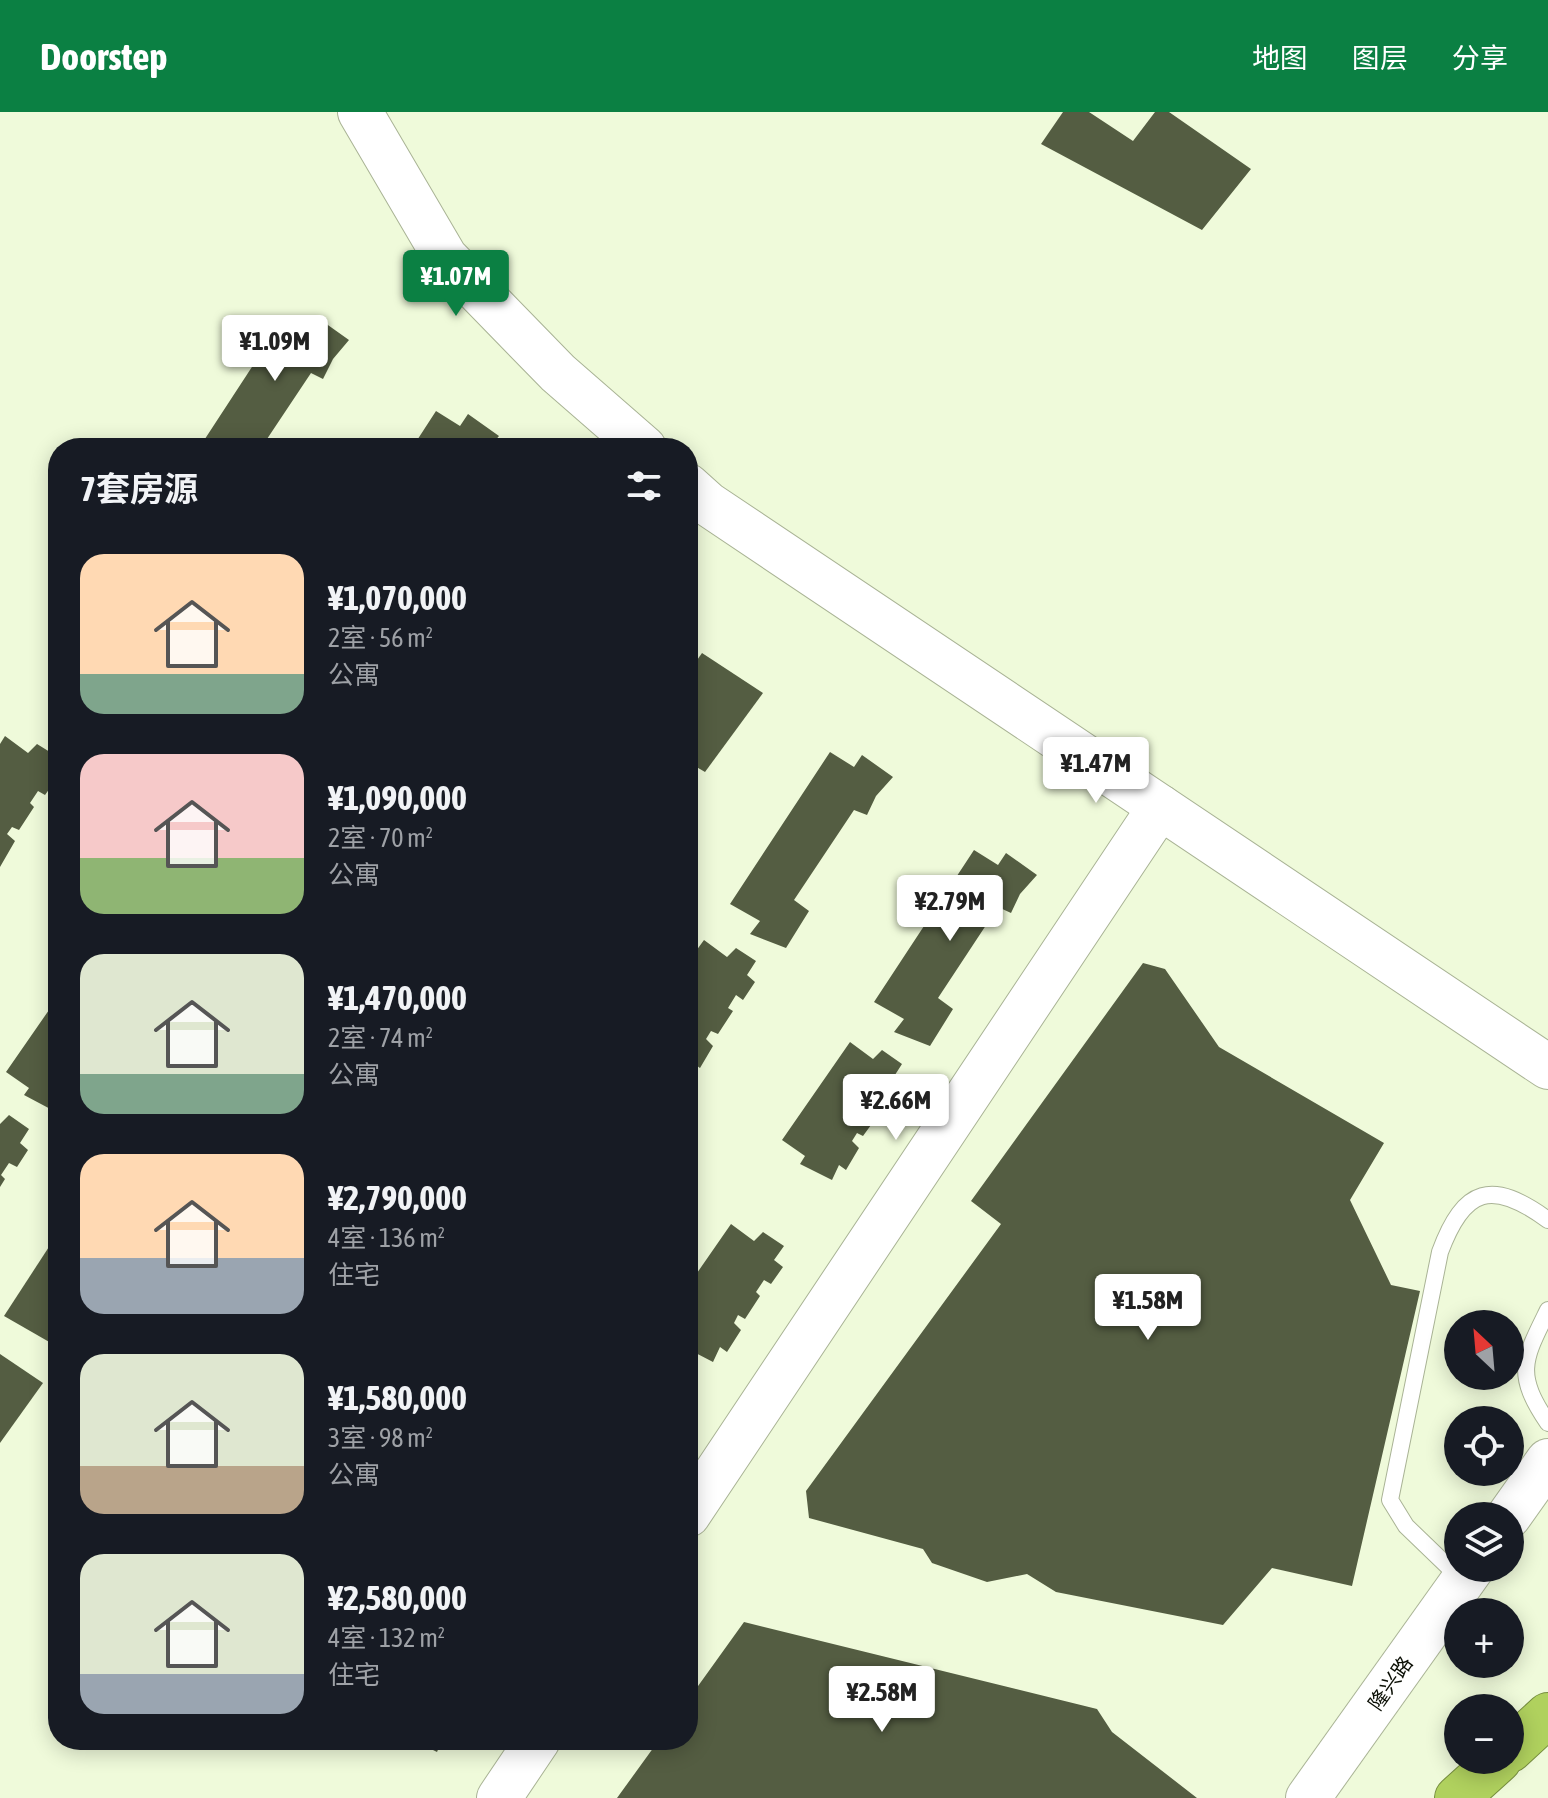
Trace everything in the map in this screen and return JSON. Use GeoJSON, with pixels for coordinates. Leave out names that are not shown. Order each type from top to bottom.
{"type":"FeatureCollection","features":[{"type":"Feature","properties":{"kind":"highway"},"geometry":{"type":"LineString","coordinates":[[1524,1737],[1548,1715]]}},
{"type":"Feature","properties":{"kind":"highway"},"geometry":{"type":"LineString","coordinates":[[1457,1798],[1484,1774]]}},
{"type":"Feature","properties":{"kind":"street"},"geometry":{"type":"LineString","coordinates":[[360,112],[445,257],[558,373],[633,438]]}},
{"type":"Feature","properties":{"kind":"street"},"geometry":{"type":"LineString","coordinates":[[698,495],[1548,1067]]}},
{"type":"Feature","properties":{"kind":"street"},"geometry":{"type":"LineString","coordinates":[[698,1500],[1160,807]]}},
{"type":"Feature","properties":{"kind":"street"},"geometry":{"type":"LineString","coordinates":[[1519,1502],[1548,1461]]}},
{"type":"Feature","properties":{"kind":"street","name":"隆兴路"},"geometry":{"type":"LineString","coordinates":[[1308,1798],[1461,1582]]}},
{"type":"Feature","properties":{"kind":"street"},"geometry":{"type":"LineString","coordinates":[[499,1798],[531,1750]]}},
{"type":"Feature","properties":{"kind":"lane"},"geometry":{"type":"LineString","coordinates":[[1444,1556],[1406,1526],[1390,1500],[1440,1252],[1452,1220],[1460,1210],[1469,1201],[1490,1193],[1524,1202],[1548,1220]]}},
{"type":"Feature","properties":{"kind":"lane"},"geometry":{"type":"LineString","coordinates":[[1548,1310],[1525,1353],[1527,1384],[1548,1423]]}},
{"type":"Feature","properties":{"kind":"building"},"geometry":{"type":"Polygon","coordinates":[[[1063,112],[1089,112],[1133,141],[1155,112],[1169,112],[1251,169],[1202,230],[1041,144],[1063,112]]]}},
{"type":"Feature","properties":{"kind":"building"},"geometry":{"type":"Polygon","coordinates":[[[286,315],[310,330],[318,318],[349,340],[333,359],[323,379],[311,373],[268,438],[206,438],[286,315]]]}},
{"type":"Feature","properties":{"kind":"building"},"geometry":{"type":"Polygon","coordinates":[[[436,411],[460,426],[468,414],[499,436],[497,438],[418,438],[436,411]]]}},
{"type":"Feature","properties":{"kind":"building"},"geometry":{"type":"Polygon","coordinates":[[[702,653],[763,693],[705,772],[698,768],[698,659],[702,653]]]}},
{"type":"Feature","properties":{"kind":"building"},"geometry":{"type":"Polygon","coordinates":[[[5,736],[28,753],[37,744],[48,751],[48,791],[45,795],[38,791],[30,803],[34,807],[19,830],[12,827],[7,834],[15,841],[0,867],[0,744],[5,736]]]}},
{"type":"Feature","properties":{"kind":"building"},"geometry":{"type":"Polygon","coordinates":[[[830,752],[854,767],[862,755],[893,777],[876,796],[867,815],[854,810],[794,900],[809,911],[786,948],[750,934],[760,921],[730,904],[830,752]]]}},
{"type":"Feature","properties":{"kind":"building"},"geometry":{"type":"Polygon","coordinates":[[[974,850],[998,865],[1006,853],[1037,875],[1020,894],[1011,913],[998,907],[938,998],[953,1009],[930,1046],[894,1032],[904,1019],[874,1002],[974,850]]]}},
{"type":"Feature","properties":{"kind":"building"},"geometry":{"type":"Polygon","coordinates":[[[704,940],[727,957],[736,948],[756,961],[747,975],[755,982],[743,1000],[736,995],[728,1008],[733,1011],[718,1034],[711,1031],[706,1039],[713,1046],[700,1068],[698,1067],[698,948],[704,940]]]}},
{"type":"Feature","properties":{"kind":"building"},"geometry":{"type":"Polygon","coordinates":[[[1143,963],[1165,969],[1219,1047],[1384,1143],[1350,1200],[1391,1285],[1420,1291],[1352,1586],[1272,1568],[1223,1625],[1056,1592],[1027,1574],[987,1582],[932,1563],[923,1549],[809,1518],[806,1491],[1001,1224],[971,1201],[1143,963]]]}},
{"type":"Feature","properties":{"kind":"building"},"geometry":{"type":"Polygon","coordinates":[[[48,1011],[48,1108],[24,1095],[29,1088],[6,1072],[48,1011]]]}},
{"type":"Feature","properties":{"kind":"building"},"geometry":{"type":"Polygon","coordinates":[[[850,1042],[873,1059],[882,1050],[902,1064],[893,1078],[901,1084],[889,1102],[883,1098],[874,1110],[879,1114],[863,1136],[857,1133],[852,1141],[859,1148],[846,1170],[839,1165],[832,1180],[800,1164],[805,1156],[782,1140],[850,1042]]]}},
{"type":"Feature","properties":{"kind":"building"},"geometry":{"type":"Polygon","coordinates":[[[9,1115],[29,1129],[20,1143],[28,1150],[17,1167],[9,1163],[1,1175],[5,1179],[0,1187],[0,1124],[9,1115]]]}},
{"type":"Feature","properties":{"kind":"building"},"geometry":{"type":"Polygon","coordinates":[[[731,1224],[754,1241],[763,1232],[784,1246],[774,1260],[783,1267],[771,1284],[764,1280],[756,1292],[760,1296],[745,1319],[738,1315],[734,1323],[741,1330],[727,1352],[720,1347],[713,1362],[698,1354],[698,1272],[731,1224]]]}},
{"type":"Feature","properties":{"kind":"building"},"geometry":{"type":"Polygon","coordinates":[[[48,1248],[48,1341],[4,1316],[48,1248]]]}},
{"type":"Feature","properties":{"kind":"building"},"geometry":{"type":"Polygon","coordinates":[[[0,1354],[43,1383],[0,1443],[0,1354]]]}},
{"type":"Feature","properties":{"kind":"building"},"geometry":{"type":"Polygon","coordinates":[[[744,1622],[1097,1709],[1112,1732],[1197,1798],[617,1798],[652,1750],[698,1750],[698,1686],[744,1622]]]}}]}
